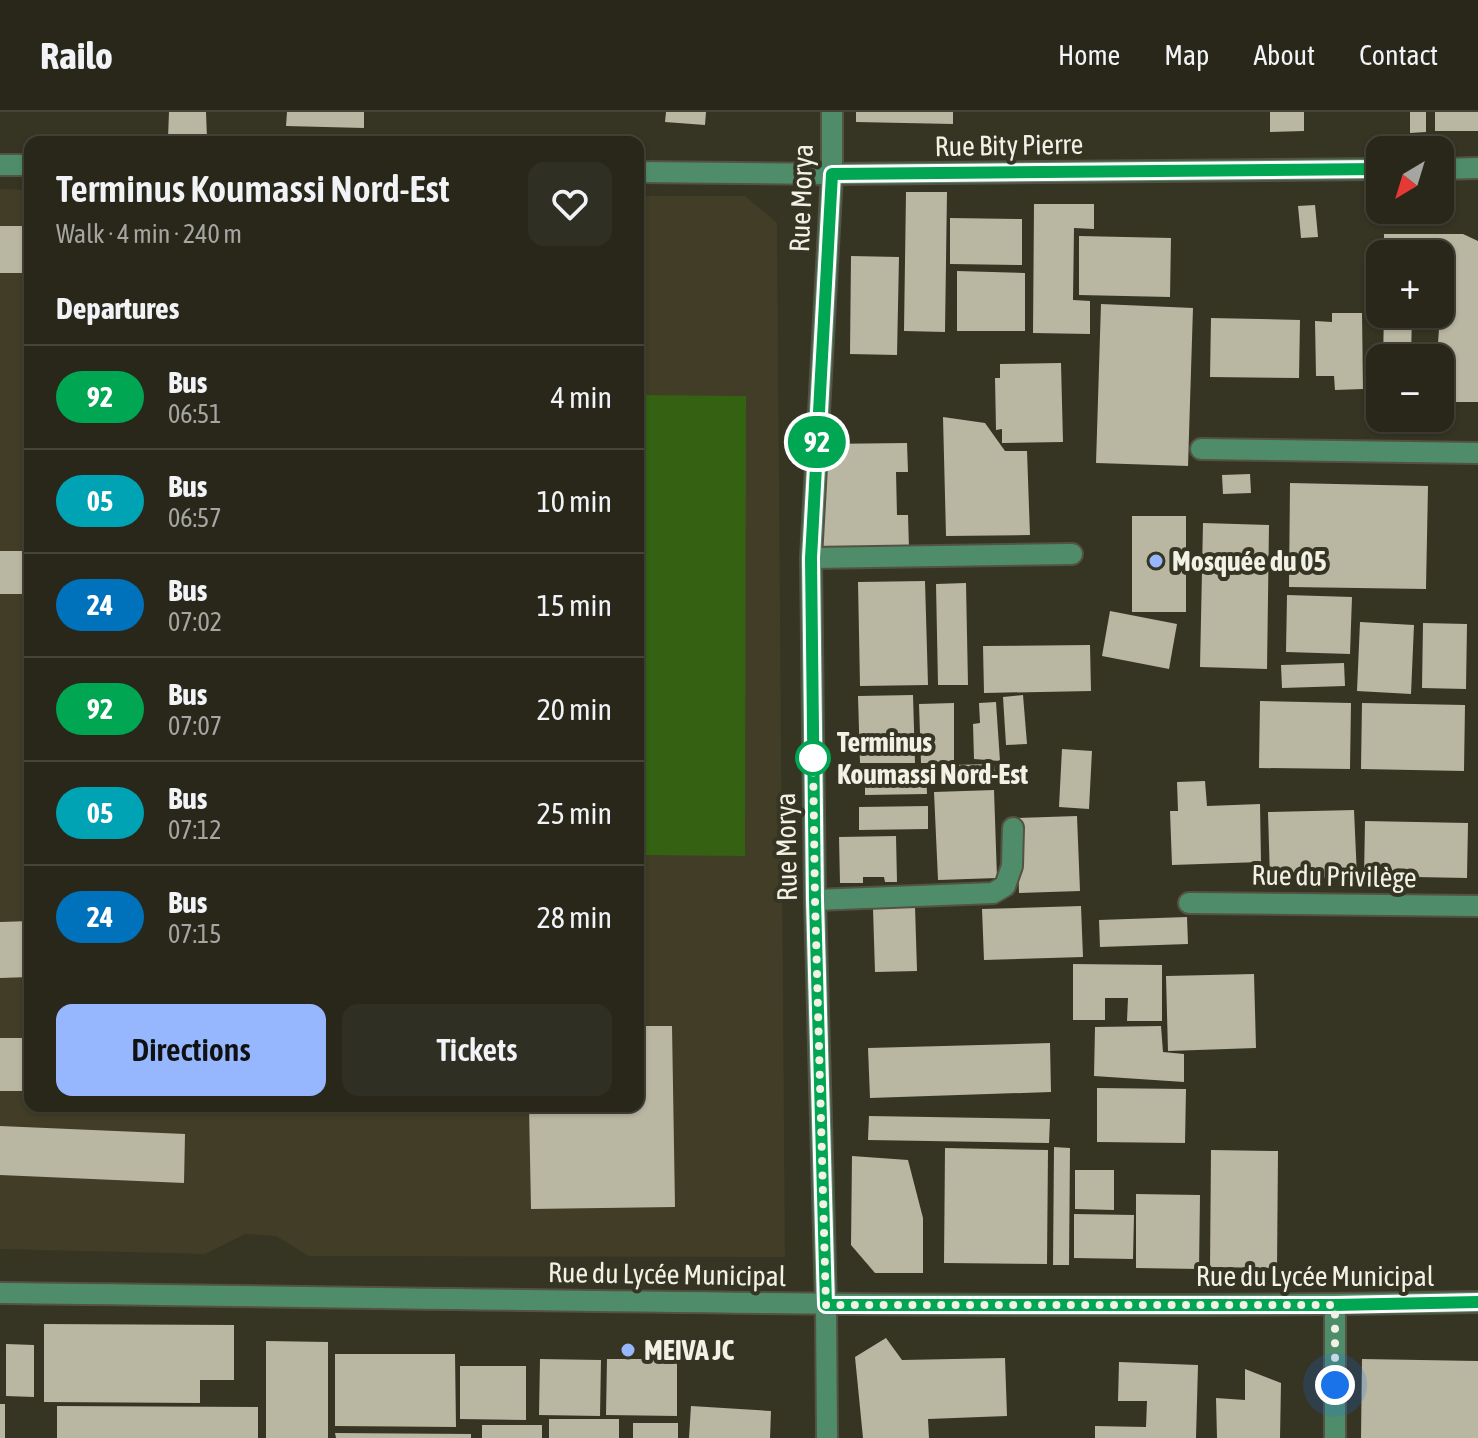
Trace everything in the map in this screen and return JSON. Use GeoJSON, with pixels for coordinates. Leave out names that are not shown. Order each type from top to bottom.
{"type":"FeatureCollection","features":[{"type":"Feature","properties":{"kind":"street","name":"Rue Morya"},"geometry":{"type":"LineString","coordinates":[[827,1438],[811,558],[832,174],[832,112]]}},
{"type":"Feature","properties":{"kind":"street"},"geometry":{"type":"LineString","coordinates":[[0,165],[24,165]]}},
{"type":"Feature","properties":{"kind":"street"},"geometry":{"type":"LineString","coordinates":[[1454,169],[1478,168]]}},
{"type":"Feature","properties":{"kind":"street","name":"Rue Bity Pierre"},"geometry":{"type":"LineString","coordinates":[[644,172],[832,174],[1366,169]]}},
{"type":"Feature","properties":{"kind":"street"},"geometry":{"type":"LineString","coordinates":[[1201,449],[1478,453]]}},
{"type":"Feature","properties":{"kind":"street"},"geometry":{"type":"LineString","coordinates":[[811,558],[1072,554]]}},
{"type":"Feature","properties":{"kind":"street"},"geometry":{"type":"LineString","coordinates":[[815,900],[993,893],[1005,886],[1012,866],[1013,828]]}},
{"type":"Feature","properties":{"kind":"street","name":"Rue du Privilège"},"geometry":{"type":"LineString","coordinates":[[1189,903],[1478,906]]}},
{"type":"Feature","properties":{"kind":"street","name":"Rue du Lycée Municipal"},"geometry":{"type":"LineString","coordinates":[[0,1293],[826,1305],[1478,1302]]}},
{"type":"Feature","properties":{"kind":"street"},"geometry":{"type":"LineString","coordinates":[[1335,1305],[1335,1438]]}},
{"type":"Feature","properties":{"kind":"shaded area"},"geometry":{"type":"Polygon","coordinates":[[[0,189],[24,190],[24,1112],[644,1112],[644,196],[745,196],[777,223],[785,1257],[309,1256],[276,1236],[245,1234],[205,1254],[0,1249],[0,189]]]}},
{"type":"Feature","properties":{"kind":"green space"},"geometry":{"type":"Polygon","coordinates":[[[644,395],[746,396],[745,856],[644,855],[644,395]]]}},
{"type":"Feature","properties":{"kind":"building"},"geometry":{"type":"Polygon","coordinates":[[[169,112],[206,112],[207,136],[168,136],[169,112]]]}},
{"type":"Feature","properties":{"kind":"building"},"geometry":{"type":"Polygon","coordinates":[[[287,112],[364,112],[364,128],[286,126],[287,112]]]}},
{"type":"Feature","properties":{"kind":"building"},"geometry":{"type":"Polygon","coordinates":[[[666,112],[706,112],[705,125],[665,122],[666,112]]]}},
{"type":"Feature","properties":{"kind":"building"},"geometry":{"type":"Polygon","coordinates":[[[856,112],[953,112],[953,124],[856,122],[856,112]]]}},
{"type":"Feature","properties":{"kind":"building"},"geometry":{"type":"Polygon","coordinates":[[[1270,112],[1304,112],[1304,131],[1270,132],[1270,112]]]}},
{"type":"Feature","properties":{"kind":"building"},"geometry":{"type":"Polygon","coordinates":[[[1410,112],[1426,112],[1426,132],[1410,133],[1410,112]]]}},
{"type":"Feature","properties":{"kind":"building"},"geometry":{"type":"Polygon","coordinates":[[[1435,112],[1478,112],[1478,131],[1435,131],[1435,112]]]}},
{"type":"Feature","properties":{"kind":"building"},"geometry":{"type":"Polygon","coordinates":[[[906,192],[947,192],[945,332],[904,331],[906,192]]]}},
{"type":"Feature","properties":{"kind":"building"},"geometry":{"type":"Polygon","coordinates":[[[1034,204],[1094,204],[1094,229],[1074,228],[1073,300],[1090,301],[1090,334],[1033,333],[1034,204]]]}},
{"type":"Feature","properties":{"kind":"building"},"geometry":{"type":"Polygon","coordinates":[[[1315,205],[1318,237],[1301,238],[1298,206],[1315,205]]]}},
{"type":"Feature","properties":{"kind":"building"},"geometry":{"type":"Polygon","coordinates":[[[950,218],[1022,219],[1022,265],[950,264],[950,218]]]}},
{"type":"Feature","properties":{"kind":"building"},"geometry":{"type":"Polygon","coordinates":[[[0,226],[24,226],[24,273],[0,273],[0,226]]]}},
{"type":"Feature","properties":{"kind":"building"},"geometry":{"type":"Polygon","coordinates":[[[1384,234],[1463,234],[1478,241],[1478,402],[1454,402],[1454,344],[1438,344],[1439,328],[1454,328],[1454,240],[1384,240],[1384,234]]]}},
{"type":"Feature","properties":{"kind":"building"},"geometry":{"type":"Polygon","coordinates":[[[1079,236],[1171,238],[1170,297],[1079,295],[1079,236]]]}},
{"type":"Feature","properties":{"kind":"building"},"geometry":{"type":"Polygon","coordinates":[[[851,256],[899,257],[897,355],[850,354],[851,256]]]}},
{"type":"Feature","properties":{"kind":"building"},"geometry":{"type":"Polygon","coordinates":[[[957,271],[1025,273],[1025,331],[957,331],[957,271]]]}},
{"type":"Feature","properties":{"kind":"building"},"geometry":{"type":"Polygon","coordinates":[[[1101,304],[1193,308],[1188,466],[1096,463],[1101,304]]]}},
{"type":"Feature","properties":{"kind":"building"},"geometry":{"type":"Polygon","coordinates":[[[1332,313],[1362,313],[1363,389],[1335,390],[1334,376],[1316,376],[1315,321],[1332,322],[1332,313]]]}},
{"type":"Feature","properties":{"kind":"building"},"geometry":{"type":"Polygon","coordinates":[[[1211,318],[1300,320],[1299,378],[1210,377],[1211,318]]]}},
{"type":"Feature","properties":{"kind":"building"},"geometry":{"type":"Polygon","coordinates":[[[1384,328],[1412,328],[1411,344],[1383,344],[1384,328]]]}},
{"type":"Feature","properties":{"kind":"building"},"geometry":{"type":"Polygon","coordinates":[[[1061,363],[1063,442],[1002,443],[1002,429],[996,430],[995,378],[1000,378],[1000,364],[1061,363]]]}},
{"type":"Feature","properties":{"kind":"building"},"geometry":{"type":"Polygon","coordinates":[[[943,417],[985,423],[1005,451],[1027,451],[1030,535],[946,536],[943,417]]]}},
{"type":"Feature","properties":{"kind":"building"},"geometry":{"type":"Polygon","coordinates":[[[907,443],[908,472],[896,472],[897,515],[908,515],[909,549],[823,550],[820,444],[907,443]]]}},
{"type":"Feature","properties":{"kind":"building"},"geometry":{"type":"Polygon","coordinates":[[[1250,474],[1251,493],[1223,494],[1222,475],[1250,474]]]}},
{"type":"Feature","properties":{"kind":"building"},"geometry":{"type":"Polygon","coordinates":[[[1290,483],[1428,486],[1426,589],[1289,587],[1290,483]]]}},
{"type":"Feature","properties":{"kind":"building"},"geometry":{"type":"Polygon","coordinates":[[[1132,516],[1186,516],[1186,612],[1132,612],[1132,516]]]}},
{"type":"Feature","properties":{"kind":"building"},"geometry":{"type":"Polygon","coordinates":[[[1203,523],[1269,525],[1267,669],[1200,667],[1203,523]]]}},
{"type":"Feature","properties":{"kind":"building"},"geometry":{"type":"Polygon","coordinates":[[[0,551],[24,551],[24,594],[0,594],[0,551]]]}},
{"type":"Feature","properties":{"kind":"building"},"geometry":{"type":"Polygon","coordinates":[[[925,581],[928,685],[860,686],[858,582],[925,581]]]}},
{"type":"Feature","properties":{"kind":"building"},"geometry":{"type":"Polygon","coordinates":[[[966,583],[968,685],[938,685],[936,584],[966,583]]]}},
{"type":"Feature","properties":{"kind":"building"},"geometry":{"type":"Polygon","coordinates":[[[1287,595],[1352,597],[1350,654],[1286,652],[1287,595]]]}},
{"type":"Feature","properties":{"kind":"building"},"geometry":{"type":"Polygon","coordinates":[[[1110,611],[1177,624],[1169,669],[1102,656],[1110,611]]]}},
{"type":"Feature","properties":{"kind":"building"},"geometry":{"type":"Polygon","coordinates":[[[1360,622],[1414,625],[1411,694],[1357,691],[1360,622]]]}},
{"type":"Feature","properties":{"kind":"building"},"geometry":{"type":"Polygon","coordinates":[[[1423,623],[1467,624],[1466,689],[1422,688],[1423,623]]]}},
{"type":"Feature","properties":{"kind":"building"},"geometry":{"type":"Polygon","coordinates":[[[1090,645],[1091,691],[984,693],[983,646],[1090,645]]]}},
{"type":"Feature","properties":{"kind":"building"},"geometry":{"type":"Polygon","coordinates":[[[1344,663],[1345,686],[1282,688],[1281,665],[1344,663]]]}},
{"type":"Feature","properties":{"kind":"building"},"geometry":{"type":"Polygon","coordinates":[[[913,695],[915,763],[860,763],[858,696],[913,695]]]}},
{"type":"Feature","properties":{"kind":"building"},"geometry":{"type":"Polygon","coordinates":[[[1023,695],[1027,744],[1006,745],[1003,697],[1023,695]]]}},
{"type":"Feature","properties":{"kind":"building"},"geometry":{"type":"Polygon","coordinates":[[[1260,701],[1351,703],[1350,769],[1259,768],[1260,701]]]}},
{"type":"Feature","properties":{"kind":"building"},"geometry":{"type":"Polygon","coordinates":[[[996,702],[1000,761],[974,759],[973,724],[980,723],[979,703],[996,702]]]}},
{"type":"Feature","properties":{"kind":"building"},"geometry":{"type":"Polygon","coordinates":[[[954,703],[954,763],[921,763],[919,704],[954,703]]]}},
{"type":"Feature","properties":{"kind":"building"},"geometry":{"type":"Polygon","coordinates":[[[1362,703],[1465,705],[1464,771],[1361,769],[1362,703]]]}},
{"type":"Feature","properties":{"kind":"building"},"geometry":{"type":"Polygon","coordinates":[[[1062,749],[1092,751],[1089,809],[1059,807],[1062,749]]]}},
{"type":"Feature","properties":{"kind":"building"},"geometry":{"type":"Polygon","coordinates":[[[994,764],[995,780],[952,780],[952,765],[994,764]]]}},
{"type":"Feature","properties":{"kind":"building"},"geometry":{"type":"Polygon","coordinates":[[[926,771],[927,794],[865,795],[865,772],[926,771]]]}},
{"type":"Feature","properties":{"kind":"building"},"geometry":{"type":"Polygon","coordinates":[[[1205,781],[1207,806],[1260,804],[1261,862],[1172,865],[1170,811],[1178,811],[1177,782],[1205,781]]]}},
{"type":"Feature","properties":{"kind":"building"},"geometry":{"type":"Polygon","coordinates":[[[994,790],[997,878],[938,880],[934,792],[994,790]]]}},
{"type":"Feature","properties":{"kind":"building"},"geometry":{"type":"Polygon","coordinates":[[[928,806],[928,829],[859,830],[859,807],[928,806]]]}},
{"type":"Feature","properties":{"kind":"building"},"geometry":{"type":"Polygon","coordinates":[[[1354,810],[1357,877],[1270,879],[1268,812],[1354,810]]]}},
{"type":"Feature","properties":{"kind":"building"},"geometry":{"type":"Polygon","coordinates":[[[1077,816],[1080,891],[1019,893],[1017,818],[1077,816]]]}},
{"type":"Feature","properties":{"kind":"building"},"geometry":{"type":"Polygon","coordinates":[[[1365,821],[1468,823],[1467,878],[1364,876],[1365,821]]]}},
{"type":"Feature","properties":{"kind":"building"},"geometry":{"type":"Polygon","coordinates":[[[896,836],[897,882],[885,882],[884,877],[863,877],[863,883],[840,883],[839,837],[896,836]]]}},
{"type":"Feature","properties":{"kind":"building"},"geometry":{"type":"Polygon","coordinates":[[[1081,906],[1083,957],[984,960],[982,909],[1081,906]]]}},
{"type":"Feature","properties":{"kind":"building"},"geometry":{"type":"Polygon","coordinates":[[[915,907],[917,971],[875,972],[873,909],[915,907]]]}},
{"type":"Feature","properties":{"kind":"building"},"geometry":{"type":"Polygon","coordinates":[[[1187,917],[1188,944],[1100,947],[1099,920],[1187,917]]]}},
{"type":"Feature","properties":{"kind":"building"},"geometry":{"type":"Polygon","coordinates":[[[24,921],[24,977],[0,978],[0,922],[24,921]]]}},
{"type":"Feature","properties":{"kind":"building"},"geometry":{"type":"Polygon","coordinates":[[[1073,964],[1162,965],[1162,1021],[1127,1021],[1128,998],[1105,998],[1105,1020],[1073,1020],[1073,964]]]}},
{"type":"Feature","properties":{"kind":"building"},"geometry":{"type":"Polygon","coordinates":[[[1254,974],[1256,1048],[1168,1051],[1166,976],[1254,974]]]}},
{"type":"Feature","properties":{"kind":"building"},"geometry":{"type":"Polygon","coordinates":[[[644,1026],[672,1026],[675,1207],[531,1209],[529,1112],[644,1112],[644,1026]]]}},
{"type":"Feature","properties":{"kind":"building"},"geometry":{"type":"Polygon","coordinates":[[[1161,1026],[1163,1052],[1184,1054],[1184,1082],[1094,1076],[1095,1027],[1161,1026]]]}},
{"type":"Feature","properties":{"kind":"building"},"geometry":{"type":"Polygon","coordinates":[[[0,1038],[24,1038],[24,1091],[0,1091],[0,1038]]]}},
{"type":"Feature","properties":{"kind":"building"},"geometry":{"type":"Polygon","coordinates":[[[1050,1043],[1051,1092],[870,1098],[868,1048],[1050,1043]]]}},
{"type":"Feature","properties":{"kind":"building"},"geometry":{"type":"Polygon","coordinates":[[[1097,1088],[1186,1089],[1185,1143],[1097,1142],[1097,1088]]]}},
{"type":"Feature","properties":{"kind":"building"},"geometry":{"type":"Polygon","coordinates":[[[869,1116],[1050,1119],[1049,1143],[868,1140],[869,1116]]]}},
{"type":"Feature","properties":{"kind":"building"},"geometry":{"type":"Polygon","coordinates":[[[0,1126],[185,1134],[184,1183],[0,1175],[0,1126]]]}},
{"type":"Feature","properties":{"kind":"building"},"geometry":{"type":"Polygon","coordinates":[[[1054,1147],[1070,1148],[1069,1265],[1053,1265],[1054,1147]]]}},
{"type":"Feature","properties":{"kind":"building"},"geometry":{"type":"Polygon","coordinates":[[[945,1148],[1048,1150],[1047,1264],[944,1263],[945,1148]]]}},
{"type":"Feature","properties":{"kind":"building"},"geometry":{"type":"Polygon","coordinates":[[[1211,1150],[1278,1151],[1277,1268],[1210,1267],[1211,1150]]]}},
{"type":"Feature","properties":{"kind":"building"},"geometry":{"type":"Polygon","coordinates":[[[852,1156],[908,1160],[923,1218],[923,1273],[875,1273],[851,1245],[852,1156]]]}},
{"type":"Feature","properties":{"kind":"building"},"geometry":{"type":"Polygon","coordinates":[[[1075,1170],[1114,1170],[1114,1210],[1075,1209],[1075,1170]]]}},
{"type":"Feature","properties":{"kind":"building"},"geometry":{"type":"Polygon","coordinates":[[[1136,1194],[1200,1195],[1199,1269],[1136,1268],[1136,1194]]]}},
{"type":"Feature","properties":{"kind":"building"},"geometry":{"type":"Polygon","coordinates":[[[1074,1214],[1134,1215],[1133,1259],[1074,1258],[1074,1214]]]}},
{"type":"Feature","properties":{"kind":"building"},"geometry":{"type":"Polygon","coordinates":[[[44,1324],[234,1325],[234,1380],[200,1380],[200,1403],[44,1402],[44,1324]]]}},
{"type":"Feature","properties":{"kind":"building"},"geometry":{"type":"Polygon","coordinates":[[[886,1338],[902,1360],[1005,1358],[1007,1416],[928,1419],[929,1438],[863,1438],[855,1357],[886,1338]]]}},
{"type":"Feature","properties":{"kind":"building"},"geometry":{"type":"Polygon","coordinates":[[[266,1341],[328,1342],[328,1438],[266,1438],[266,1341]]]}},
{"type":"Feature","properties":{"kind":"building"},"geometry":{"type":"Polygon","coordinates":[[[6,1344],[34,1345],[34,1397],[6,1396],[6,1344]]]}},
{"type":"Feature","properties":{"kind":"building"},"geometry":{"type":"Polygon","coordinates":[[[335,1354],[455,1354],[456,1427],[335,1426],[335,1354]]]}},
{"type":"Feature","properties":{"kind":"building"},"geometry":{"type":"Polygon","coordinates":[[[540,1359],[601,1360],[600,1416],[539,1415],[540,1359]]]}},
{"type":"Feature","properties":{"kind":"building"},"geometry":{"type":"Polygon","coordinates":[[[607,1359],[677,1359],[677,1416],[606,1415],[607,1359]]]}},
{"type":"Feature","properties":{"kind":"building"},"geometry":{"type":"Polygon","coordinates":[[[1362,1359],[1478,1361],[1478,1438],[1361,1438],[1362,1359]]]}},
{"type":"Feature","properties":{"kind":"building"},"geometry":{"type":"Polygon","coordinates":[[[1119,1362],[1198,1365],[1196,1438],[1095,1438],[1095,1426],[1146,1427],[1147,1401],[1118,1401],[1119,1362]]]}},
{"type":"Feature","properties":{"kind":"building"},"geometry":{"type":"Polygon","coordinates":[[[460,1366],[526,1366],[526,1420],[460,1419],[460,1366]]]}},
{"type":"Feature","properties":{"kind":"building"},"geometry":{"type":"Polygon","coordinates":[[[1245,1369],[1281,1383],[1280,1438],[1217,1438],[1216,1398],[1245,1400],[1245,1369]]]}},
{"type":"Feature","properties":{"kind":"building"},"geometry":{"type":"Polygon","coordinates":[[[0,1404],[5,1404],[5,1438],[0,1438],[0,1404]]]}},
{"type":"Feature","properties":{"kind":"building"},"geometry":{"type":"Polygon","coordinates":[[[57,1406],[258,1407],[258,1438],[57,1438],[57,1406]]]}},
{"type":"Feature","properties":{"kind":"building"},"geometry":{"type":"Polygon","coordinates":[[[691,1406],[771,1411],[770,1438],[689,1438],[691,1406]]]}},
{"type":"Feature","properties":{"kind":"building"},"geometry":{"type":"Polygon","coordinates":[[[549,1419],[619,1419],[619,1438],[549,1438],[549,1419]]]}},
{"type":"Feature","properties":{"kind":"building"},"geometry":{"type":"Polygon","coordinates":[[[633,1423],[678,1423],[678,1438],[633,1438],[633,1423]]]}},
{"type":"Feature","properties":{"kind":"building"},"geometry":{"type":"Polygon","coordinates":[[[482,1425],[542,1425],[542,1438],[482,1438],[482,1425]]]}},
{"type":"Feature","properties":{"kind":"building"},"geometry":{"type":"Polygon","coordinates":[[[335,1433],[471,1434],[471,1438],[336,1438],[335,1433]]]}},
{"type":"Feature","properties":{"kind":"bus line","name":"92"},"geometry":{"type":"LineString","coordinates":[[1366,169],[832,174],[811,558],[815,900],[826,1305],[1478,1302]]}},
{"type":"Feature","properties":{"kind":"place","name":"Mosquée du 05"},"geometry":{"type":"Point","coordinates":[1156,561]}},
{"type":"Feature","properties":{"kind":"place","name":"Terminus Koumassi Nord-Est"},"geometry":{"type":"Point","coordinates":[813,758]}},
{"type":"Feature","properties":{"kind":"place","name":"MEIVA JC"},"geometry":{"type":"Point","coordinates":[628,1350]}},
{"type":"Feature","properties":{"kind":"route"},"geometry":{"type":"LineString","coordinates":[[813,758],[826,1305],[1335,1305],[1335,1385]]}}]}
